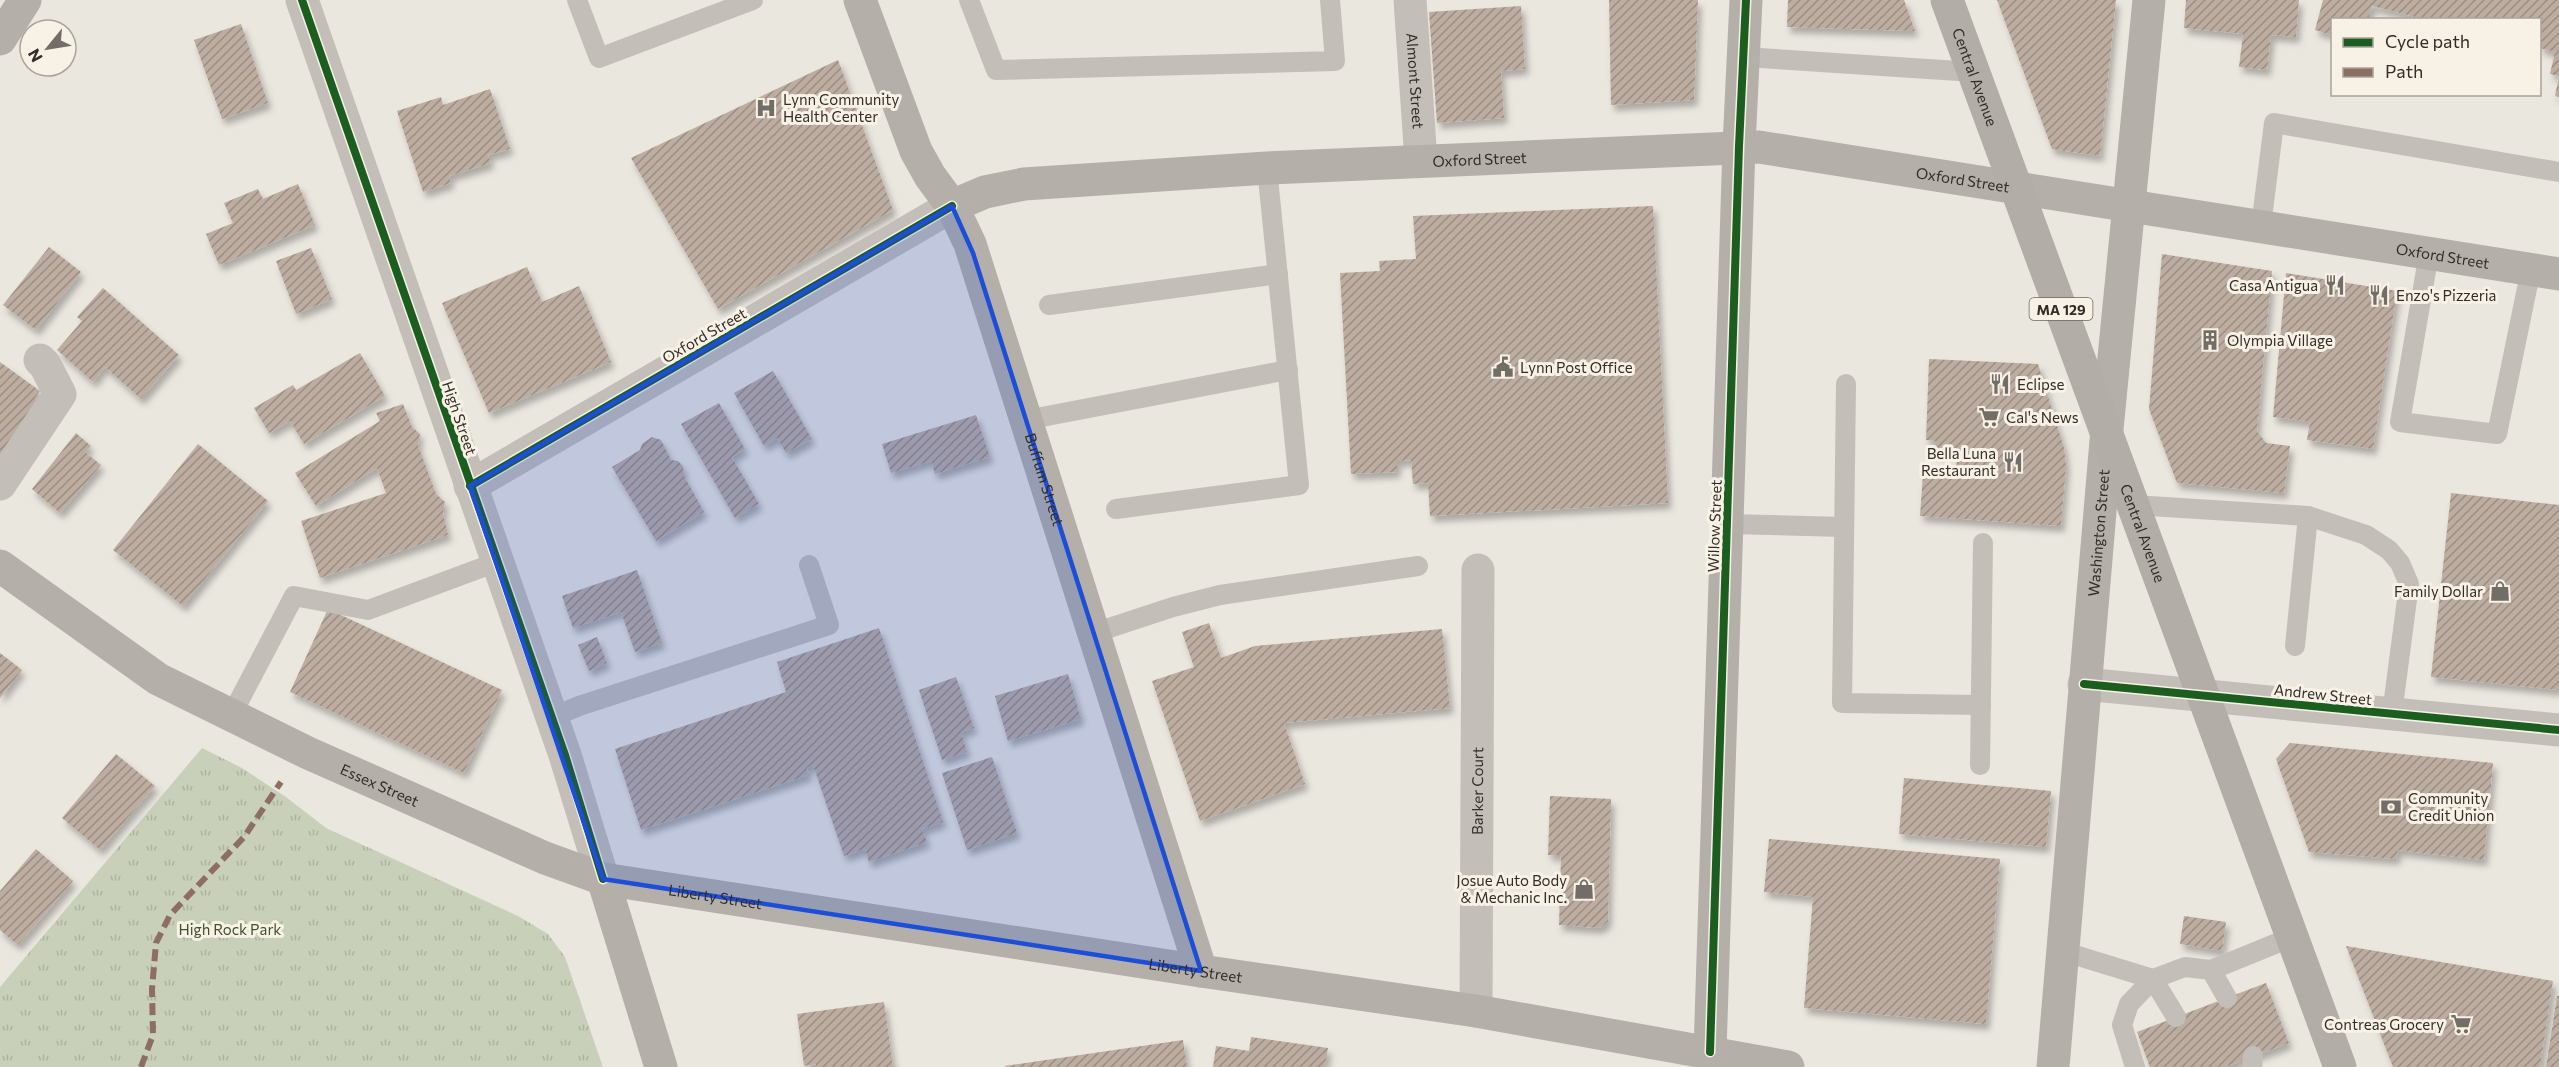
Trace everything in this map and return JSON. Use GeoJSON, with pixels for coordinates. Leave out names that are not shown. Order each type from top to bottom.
{"type":"FeatureCollection","features":[{"type":"Feature","properties":{"kind":"main road"},"geometry":{"type":"LineString","coordinates":[[0,39],[25,0]]}},
{"type":"Feature","properties":{"kind":"main road","name":"Buffum Street"},"geometry":{"type":"LineString","coordinates":[[860,0],[916,151],[926,171],[952,206],[970,244],[1201,971]]}},
{"type":"Feature","properties":{"kind":"main road","name":"Willow Street"},"geometry":{"type":"LineString","coordinates":[[1710,1052],[1739,146],[1746,0]]}},
{"type":"Feature","properties":{"kind":"main road","name":"Central Avenue"},"geometry":{"type":"LineString","coordinates":[[1947,0],[2107,429],[2340,1067]]}},
{"type":"Feature","properties":{"kind":"main road","name":"Washington Street"},"geometry":{"type":"LineString","coordinates":[[2053,1067],[2084,684],[2149,0]]}},
{"type":"Feature","properties":{"kind":"main road","name":"Oxford Street"},"geometry":{"type":"LineString","coordinates":[[952,206],[985,192],[1024,184],[1267,168],[1739,146],[1780,149],[2545,271]]}},
{"type":"Feature","properties":{"kind":"main road","name":"Essex Street"},"geometry":{"type":"LineString","coordinates":[[0,566],[158,679],[231,716],[545,858],[603,879]]}},
{"type":"Feature","properties":{"kind":"main road"},"geometry":{"type":"LineString","coordinates":[[603,879],[661,1067]]}},
{"type":"Feature","properties":{"kind":"main road","name":"Liberty Street"},"geometry":{"type":"LineString","coordinates":[[603,879],[1476,1011],[1788,1067]]}},
{"type":"Feature","properties":{"kind":"street","name":"High Street"},"geometry":{"type":"LineString","coordinates":[[302,0],[551,718],[603,879]]}},
{"type":"Feature","properties":{"kind":"street","name":"Almont Street"},"geometry":{"type":"LineString","coordinates":[[1410,0],[1421,161]]}},
{"type":"Feature","properties":{"kind":"street","name":"Oxford Street"},"geometry":{"type":"LineString","coordinates":[[470,486],[952,206]]}},
{"type":"Feature","properties":{"kind":"street"},"geometry":{"type":"LineString","coordinates":[[0,484],[60,394],[40,360]]}},
{"type":"Feature","properties":{"kind":"street","name":"Barker Court"},"geometry":{"type":"LineString","coordinates":[[1476,1011],[1478,570]]}},
{"type":"Feature","properties":{"kind":"street","name":"Andrew Street"},"geometry":{"type":"LineString","coordinates":[[2084,684],[2559,730]]}},
{"type":"Feature","properties":{"kind":"lane"},"geometry":{"type":"LineString","coordinates":[[577,0],[599,58],[753,0]]}},
{"type":"Feature","properties":{"kind":"lane"},"geometry":{"type":"LineString","coordinates":[[969,0],[996,70],[1335,61],[1330,0]]}},
{"type":"Feature","properties":{"kind":"lane"},"geometry":{"type":"LineString","coordinates":[[1744,57],[1974,72]]}},
{"type":"Feature","properties":{"kind":"lane"},"geometry":{"type":"LineString","coordinates":[[2261,226],[2274,123],[2559,172]]}},
{"type":"Feature","properties":{"kind":"lane"},"geometry":{"type":"LineString","coordinates":[[1116,509],[1299,485],[1267,168]]}},
{"type":"Feature","properties":{"kind":"lane"},"geometry":{"type":"LineString","coordinates":[[2429,253],[2400,422],[2497,434],[2545,271]]}},
{"type":"Feature","properties":{"kind":"lane"},"geometry":{"type":"LineString","coordinates":[[1049,305],[1278,274]]}},
{"type":"Feature","properties":{"kind":"lane"},"geometry":{"type":"LineString","coordinates":[[1026,420],[1288,370]]}},
{"type":"Feature","properties":{"kind":"lane"},"geometry":{"type":"LineString","coordinates":[[1846,384],[1842,703],[1981,705]]}},
{"type":"Feature","properties":{"kind":"lane"},"geometry":{"type":"LineString","coordinates":[[2134,505],[2308,516],[2366,535],[2390,550],[2400,563],[2409,584],[2392,714]]}},
{"type":"Feature","properties":{"kind":"lane"},"geometry":{"type":"LineString","coordinates":[[2295,646],[2308,516]]}},
{"type":"Feature","properties":{"kind":"lane"},"geometry":{"type":"LineString","coordinates":[[1728,524],[1844,527]]}},
{"type":"Feature","properties":{"kind":"lane"},"geometry":{"type":"LineString","coordinates":[[1980,765],[1983,543]]}},
{"type":"Feature","properties":{"kind":"lane"},"geometry":{"type":"LineString","coordinates":[[231,716],[294,596],[368,610],[496,562]]}},
{"type":"Feature","properties":{"kind":"lane"},"geometry":{"type":"LineString","coordinates":[[551,718],[579,706],[829,625],[809,565]]}},
{"type":"Feature","properties":{"kind":"lane"},"geometry":{"type":"LineString","coordinates":[[1094,633],[1173,607],[1220,595],[1418,566]]}},
{"type":"Feature","properties":{"kind":"lane"},"geometry":{"type":"LineString","coordinates":[[2135,1067],[2122,1025],[2129,1004],[2153,979],[2184,967],[2211,970],[2292,937]]}},
{"type":"Feature","properties":{"kind":"lane"},"geometry":{"type":"LineString","coordinates":[[2062,951],[2153,979],[2176,1017]]}},
{"type":"Feature","properties":{"kind":"lane"},"geometry":{"type":"LineString","coordinates":[[2211,970],[2227,998]]}},
{"type":"Feature","properties":{"kind":"highlighted area"},"geometry":{"type":"Polygon","coordinates":[[[952,206],[973,253],[1201,971],[603,879],[470,486],[952,206]]]}},
{"type":"Feature","properties":{"kind":"green space","name":"High Rock Park"},"geometry":{"type":"Polygon","coordinates":[[[202,748],[242,768],[286,797],[326,828],[518,916],[548,934],[565,957],[603,1067],[0,1067],[0,987],[202,748]]]}},
{"type":"Feature","properties":{"kind":"building"},"geometry":{"type":"Polygon","coordinates":[[[1609,0],[1698,0],[1694,100],[1611,105],[1609,0]]]}},
{"type":"Feature","properties":{"kind":"building"},"geometry":{"type":"Polygon","coordinates":[[[1788,0],[1904,0],[1915,31],[1787,27],[1788,0]]]}},
{"type":"Feature","properties":{"kind":"building"},"geometry":{"type":"Polygon","coordinates":[[[1997,0],[2116,0],[2100,156],[2052,149],[1997,0]]]}},
{"type":"Feature","properties":{"kind":"building"},"geometry":{"type":"Polygon","coordinates":[[[2186,0],[2299,0],[2296,37],[2271,35],[2267,70],[2239,67],[2243,34],[2184,28],[2186,0]]]}},
{"type":"Feature","properties":{"kind":"building"},"geometry":{"type":"Polygon","coordinates":[[[2323,0],[2559,0],[2559,76],[2550,74],[2555,52],[2541,48],[2541,18],[2419,18],[2372,6],[2369,18],[2331,18],[2331,35],[2315,30],[2323,0]]]}},
{"type":"Feature","properties":{"kind":"building"},"geometry":{"type":"Polygon","coordinates":[[[1521,6],[1525,69],[1501,71],[1504,118],[1437,123],[1429,12],[1521,6]]]}},
{"type":"Feature","properties":{"kind":"building"},"geometry":{"type":"Polygon","coordinates":[[[241,24],[268,103],[222,119],[194,40],[241,24]]]}},
{"type":"Feature","properties":{"kind":"building"},"geometry":{"type":"Polygon","coordinates":[[[838,60],[893,210],[718,309],[631,158],[838,60]]]}},
{"type":"Feature","properties":{"kind":"building"},"geometry":{"type":"Polygon","coordinates":[[[2559,81],[2559,97],[2555,96],[2559,81]]]}},
{"type":"Feature","properties":{"kind":"building"},"geometry":{"type":"Polygon","coordinates":[[[490,89],[510,149],[488,155],[491,163],[449,176],[451,183],[423,192],[397,111],[441,97],[443,105],[490,89]]]}},
{"type":"Feature","properties":{"kind":"building"},"geometry":{"type":"Polygon","coordinates":[[[298,184],[315,225],[219,265],[206,234],[233,223],[224,203],[258,189],[263,199],[298,184]]]}},
{"type":"Feature","properties":{"kind":"building","name":"Lynn Post Office"},"geometry":{"type":"Polygon","coordinates":[[[1653,206],[1668,503],[1430,516],[1428,483],[1413,484],[1411,460],[1397,461],[1397,472],[1351,474],[1340,273],[1380,271],[1379,261],[1416,259],[1413,216],[1653,206]]]}},
{"type":"Feature","properties":{"kind":"building"},"geometry":{"type":"Polygon","coordinates":[[[49,247],[81,272],[36,330],[3,305],[49,247]]]}},
{"type":"Feature","properties":{"kind":"building"},"geometry":{"type":"Polygon","coordinates":[[[311,248],[332,299],[296,314],[276,261],[311,248]]]}},
{"type":"Feature","properties":{"kind":"building","name":"Olympia Village"},"geometry":{"type":"Polygon","coordinates":[[[2162,254],[2272,271],[2257,431],[2266,443],[2290,446],[2284,493],[2177,483],[2149,409],[2162,254]]]}},
{"type":"Feature","properties":{"kind":"building"},"geometry":{"type":"Polygon","coordinates":[[[527,267],[542,302],[579,286],[611,362],[489,413],[442,303],[527,267]]]}},
{"type":"Feature","properties":{"kind":"building"},"geometry":{"type":"Polygon","coordinates":[[[2286,273],[2397,291],[2373,449],[2307,440],[2310,422],[2273,417],[2286,273]]]}},
{"type":"Feature","properties":{"kind":"building"},"geometry":{"type":"Polygon","coordinates":[[[103,288],[179,355],[141,399],[105,367],[93,382],[57,350],[82,321],[77,317],[103,288]]]}},
{"type":"Feature","properties":{"kind":"building"},"geometry":{"type":"Polygon","coordinates":[[[360,353],[385,396],[304,444],[290,421],[269,433],[254,408],[293,385],[296,390],[360,353]]]}},
{"type":"Feature","properties":{"kind":"building"},"geometry":{"type":"Polygon","coordinates":[[[1929,359],[2038,364],[2064,448],[2066,466],[2061,526],[1920,516],[1923,474],[1956,476],[1957,453],[1936,453],[1936,441],[1926,440],[1929,359]]]}},
{"type":"Feature","properties":{"kind":"building"},"geometry":{"type":"Polygon","coordinates":[[[0,362],[40,391],[35,398],[45,406],[0,469],[0,362]]]}},
{"type":"Feature","properties":{"kind":"building"},"geometry":{"type":"Polygon","coordinates":[[[773,371],[812,439],[786,453],[777,438],[764,446],[734,393],[773,371]]]}},
{"type":"Feature","properties":{"kind":"building"},"geometry":{"type":"Polygon","coordinates":[[[719,403],[745,449],[732,457],[759,504],[735,518],[681,424],[719,403]]]}},
{"type":"Feature","properties":{"kind":"building"},"geometry":{"type":"Polygon","coordinates":[[[403,404],[412,427],[420,434],[418,445],[436,494],[445,502],[443,513],[448,535],[320,578],[301,521],[386,493],[377,468],[316,506],[295,473],[380,421],[376,413],[403,404]]]}},
{"type":"Feature","properties":{"kind":"building"},"geometry":{"type":"Polygon","coordinates":[[[976,415],[990,457],[935,474],[931,461],[891,473],[882,444],[976,415]]]}},
{"type":"Feature","properties":{"kind":"building"},"geometry":{"type":"Polygon","coordinates":[[[76,433],[91,446],[85,452],[101,465],[60,513],[32,489],[76,433]]]}},
{"type":"Feature","properties":{"kind":"building"},"geometry":{"type":"Polygon","coordinates":[[[652,437],[661,440],[671,460],[678,461],[683,466],[684,476],[704,512],[656,541],[612,467],[640,450],[642,444],[652,437]]]}},
{"type":"Feature","properties":{"kind":"building"},"geometry":{"type":"Polygon","coordinates":[[[198,444],[268,501],[183,606],[113,550],[198,444]]]}},
{"type":"Feature","properties":{"kind":"building","name":"Family Dollar"},"geometry":{"type":"Polygon","coordinates":[[[2451,493],[2559,505],[2559,690],[2431,677],[2451,493]]]}},
{"type":"Feature","properties":{"kind":"building"},"geometry":{"type":"Polygon","coordinates":[[[637,570],[662,643],[635,652],[621,612],[573,628],[562,596],[637,570]]]}},
{"type":"Feature","properties":{"kind":"building"},"geometry":{"type":"Polygon","coordinates":[[[328,609],[502,690],[464,773],[290,692],[328,609]]]}},
{"type":"Feature","properties":{"kind":"building"},"geometry":{"type":"Polygon","coordinates":[[[1209,623],[1221,658],[1255,646],[1442,629],[1450,708],[1284,723],[1305,784],[1200,821],[1152,681],[1194,667],[1182,632],[1209,623]]]}},
{"type":"Feature","properties":{"kind":"building"},"geometry":{"type":"Polygon","coordinates":[[[879,628],[943,822],[922,829],[927,842],[869,862],[865,849],[844,856],[813,765],[807,768],[809,775],[641,830],[615,749],[786,692],[777,662],[879,628]]]}},
{"type":"Feature","properties":{"kind":"building"},"geometry":{"type":"Polygon","coordinates":[[[597,637],[607,663],[589,671],[578,645],[597,637]]]}},
{"type":"Feature","properties":{"kind":"building"},"geometry":{"type":"Polygon","coordinates":[[[0,653],[22,670],[0,698],[0,653]]]}},
{"type":"Feature","properties":{"kind":"building"},"geometry":{"type":"Polygon","coordinates":[[[1068,674],[1081,719],[1008,741],[995,696],[1068,674]]]}},
{"type":"Feature","properties":{"kind":"building"},"geometry":{"type":"Polygon","coordinates":[[[956,677],[974,728],[961,732],[967,752],[942,760],[919,690],[956,677]]]}},
{"type":"Feature","properties":{"kind":"building","name":"Community Credit Union"},"geometry":{"type":"Polygon","coordinates":[[[2290,743],[2493,763],[2484,860],[2398,850],[2396,859],[2309,852],[2276,759],[2290,743]]]}},
{"type":"Feature","properties":{"kind":"building"},"geometry":{"type":"Polygon","coordinates":[[[116,754],[155,786],[100,850],[62,818],[116,754]]]}},
{"type":"Feature","properties":{"kind":"building"},"geometry":{"type":"Polygon","coordinates":[[[992,757],[1017,833],[967,850],[942,773],[992,757]]]}},
{"type":"Feature","properties":{"kind":"building"},"geometry":{"type":"Polygon","coordinates":[[[1904,778],[2051,791],[2046,847],[1899,834],[1904,778]]]}},
{"type":"Feature","properties":{"kind":"building","name":"Josue Auto Body & Mechanic Inc."},"geometry":{"type":"Polygon","coordinates":[[[1550,796],[1611,799],[1608,922],[1599,928],[1559,925],[1561,855],[1548,855],[1550,796]]]}},
{"type":"Feature","properties":{"kind":"building"},"geometry":{"type":"Polygon","coordinates":[[[1769,839],[2000,859],[1986,1024],[1804,1008],[1813,897],[1764,892],[1769,839]]]}},
{"type":"Feature","properties":{"kind":"building"},"geometry":{"type":"Polygon","coordinates":[[[36,849],[73,881],[18,945],[0,930],[0,891],[36,849]]]}},
{"type":"Feature","properties":{"kind":"building"},"geometry":{"type":"Polygon","coordinates":[[[2184,916],[2226,922],[2222,951],[2180,944],[2184,916]]]}},
{"type":"Feature","properties":{"kind":"building","name":"Contreas Grocery"},"geometry":{"type":"Polygon","coordinates":[[[2346,946],[2553,981],[2540,1067],[2393,1067],[2346,946]]]}},
{"type":"Feature","properties":{"kind":"building"},"geometry":{"type":"Polygon","coordinates":[[[2266,983],[2289,1043],[2225,1067],[2150,1067],[2137,1032],[2266,983]]]}},
{"type":"Feature","properties":{"kind":"building"},"geometry":{"type":"Polygon","coordinates":[[[2557,996],[2559,996],[2559,1067],[2546,1067],[2557,996]]]}},
{"type":"Feature","properties":{"kind":"building"},"geometry":{"type":"Polygon","coordinates":[[[884,1002],[893,1067],[816,1067],[816,1064],[804,1066],[797,1014],[884,1002]]]}},
{"type":"Feature","properties":{"kind":"building"},"geometry":{"type":"Polygon","coordinates":[[[1251,1037],[1328,1048],[1325,1067],[1213,1067],[1216,1046],[1249,1051],[1251,1037]]]}},
{"type":"Feature","properties":{"kind":"building"},"geometry":{"type":"Polygon","coordinates":[[[1183,1040],[1187,1067],[1005,1067],[1005,1066],[1183,1040]]]}},
{"type":"Feature","properties":{"kind":"marked path"},"geometry":{"type":"LineString","coordinates":[[141,1067],[153,1035],[152,989],[156,943],[170,915],[244,837],[281,782]]}},
{"type":"Feature","properties":{"kind":"cycle path"},"geometry":{"type":"LineString","coordinates":[[302,0],[565,755],[603,879]]}},
{"type":"Feature","properties":{"kind":"cycle path"},"geometry":{"type":"LineString","coordinates":[[1710,1052],[1739,146],[1746,0]]}},
{"type":"Feature","properties":{"kind":"cycle path"},"geometry":{"type":"LineString","coordinates":[[470,486],[952,206]]}},
{"type":"Feature","properties":{"kind":"cycle path"},"geometry":{"type":"LineString","coordinates":[[2084,684],[2559,730]]}},
{"type":"Feature","properties":{"kind":"place","name":"Lynn Community Health Center"},"geometry":{"type":"Point","coordinates":[766,108]}},
{"type":"Feature","properties":{"kind":"place","name":"Casa Antigua"},"geometry":{"type":"Point","coordinates":[2335,285]}},
{"type":"Feature","properties":{"kind":"place","name":"Enzo's Pizzeria"},"geometry":{"type":"Point","coordinates":[2379,295]}},
{"type":"Feature","properties":{"kind":"place","name":"Olympia Village"},"geometry":{"type":"Point","coordinates":[2210,340]}},
{"type":"Feature","properties":{"kind":"place","name":"Lynn Post Office"},"geometry":{"type":"Point","coordinates":[1503,367]}},
{"type":"Feature","properties":{"kind":"place","name":"Eclipse"},"geometry":{"type":"Point","coordinates":[2000,384]}},
{"type":"Feature","properties":{"kind":"place","name":"Cal's News"},"geometry":{"type":"Point","coordinates":[1989,417]}},
{"type":"Feature","properties":{"kind":"place","name":"Bella Luna Restaurant"},"geometry":{"type":"Point","coordinates":[2013,462]}},
{"type":"Feature","properties":{"kind":"place","name":"Family Dollar"},"geometry":{"type":"Point","coordinates":[2500,591]}},
{"type":"Feature","properties":{"kind":"place","name":"Community Credit Union"},"geometry":{"type":"Point","coordinates":[2391,807]}},
{"type":"Feature","properties":{"kind":"place","name":"Josue Auto Body & Mechanic Inc."},"geometry":{"type":"Point","coordinates":[1584,889]}},
{"type":"Feature","properties":{"kind":"place","name":"Contreas Grocery"},"geometry":{"type":"Point","coordinates":[2461,1024]}}]}
